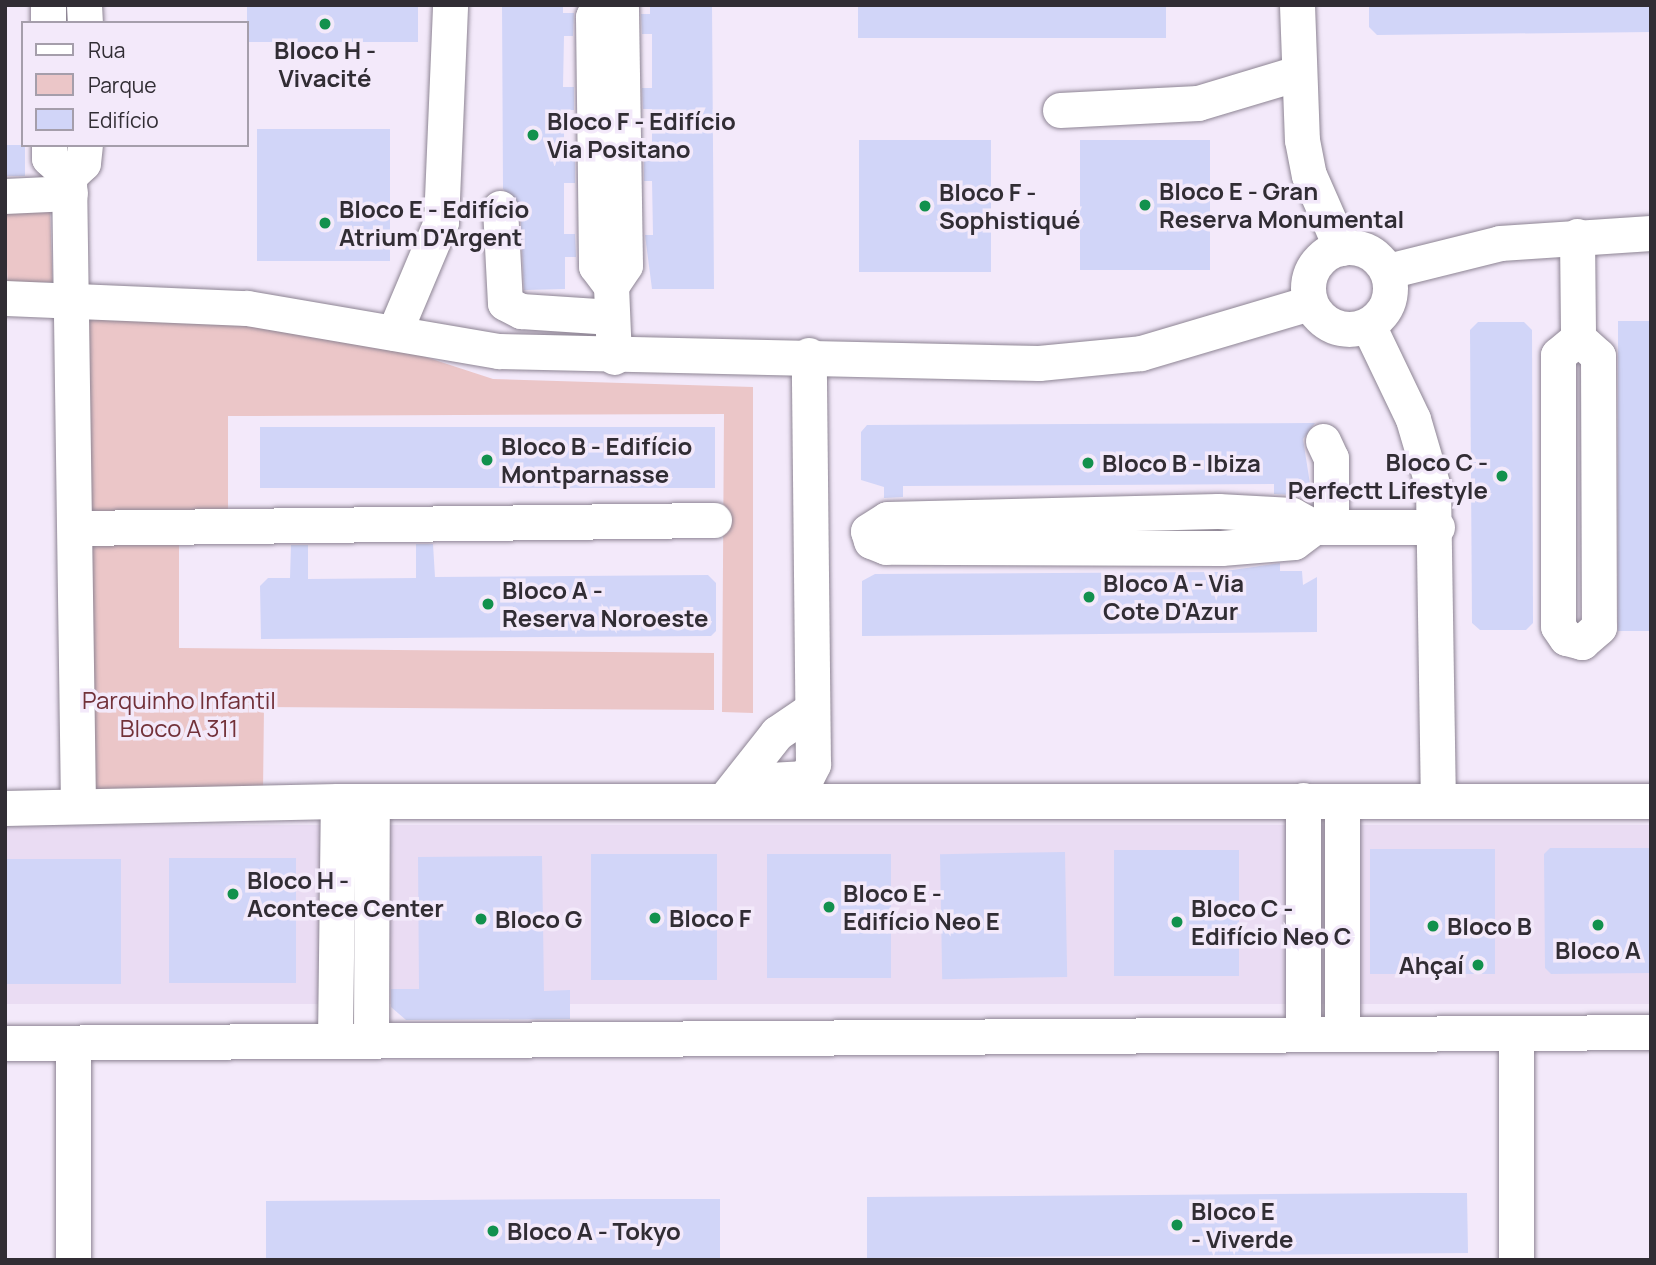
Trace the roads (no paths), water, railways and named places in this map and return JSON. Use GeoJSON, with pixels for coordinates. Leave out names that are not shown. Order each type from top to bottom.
{"type":"FeatureCollection","features":[{"type":"Feature","properties":{"kind":"street"},"geometry":{"type":"LineString","coordinates":[[394,333],[441,222],[450,5]]}},
{"type":"Feature","properties":{"kind":"street"},"geometry":{"type":"LineString","coordinates":[[598,5],[593,17],[596,266],[611,301],[614,357]]}},
{"type":"Feature","properties":{"kind":"street"},"geometry":{"type":"LineString","coordinates":[[611,301],[625,265],[621,5]]}},
{"type":"Feature","properties":{"kind":"street"},"geometry":{"type":"LineString","coordinates":[[1297,5],[1298,72],[1309,175],[1341,247]]}},
{"type":"Feature","properties":{"kind":"street"},"geometry":{"type":"LineString","coordinates":[[1060,110],[1198,103],[1298,72]]}},
{"type":"Feature","properties":{"kind":"street"},"geometry":{"type":"LineString","coordinates":[[49,147],[53,164],[69,185],[75,299],[78,806]]}},
{"type":"Feature","properties":{"kind":"street"},"geometry":{"type":"LineString","coordinates":[[5,195],[69,185],[83,163],[85,147]]}},
{"type":"Feature","properties":{"kind":"street"},"geometry":{"type":"LineString","coordinates":[[500,208],[505,303],[521,311],[611,301]]}},
{"type":"Feature","properties":{"kind":"street"},"geometry":{"type":"LineString","coordinates":[[1388,271],[1500,243],[1651,233]]}},
{"type":"Feature","properties":{"kind":"street"},"geometry":{"type":"LineString","coordinates":[[1577,236],[1578,338],[1598,356],[1599,627],[1582,642],[1566,638],[1558,626],[1558,355],[1578,338]]}},
{"type":"Feature","properties":{"kind":"street"},"geometry":{"type":"LineString","coordinates":[[1341,247],[1373,254],[1388,271],[1389,302],[1368,326],[1328,324],[1310,303],[1313,268],[1341,247]]}},
{"type":"Feature","properties":{"kind":"street"},"geometry":{"type":"LineString","coordinates":[[5,298],[247,308],[498,351],[614,357],[809,355],[1089,360],[1182,343],[1310,303]]}},
{"type":"Feature","properties":{"kind":"street"},"geometry":{"type":"LineString","coordinates":[[1368,326],[1425,450],[1437,527],[1438,800]]}},
{"type":"Feature","properties":{"kind":"street"},"geometry":{"type":"LineString","coordinates":[[730,792],[811,773],[809,355]]}},
{"type":"Feature","properties":{"kind":"street"},"geometry":{"type":"LineString","coordinates":[[1322,441],[1331,458],[1323,527]]}},
{"type":"Feature","properties":{"kind":"street"},"geometry":{"type":"LineString","coordinates":[[1323,527],[1294,542],[1221,548],[886,547],[871,541],[868,531],[887,519],[1218,511],[1292,515],[1323,527],[1437,527]]}},
{"type":"Feature","properties":{"kind":"street"},"geometry":{"type":"LineString","coordinates":[[75,528],[714,520]]}},
{"type":"Feature","properties":{"kind":"street"},"geometry":{"type":"LineString","coordinates":[[730,792],[777,733],[810,711]]}},
{"type":"Feature","properties":{"kind":"street"},"geometry":{"type":"LineString","coordinates":[[5,808],[730,792],[1342,801],[1651,801]]}},
{"type":"Feature","properties":{"kind":"street"},"geometry":{"type":"LineString","coordinates":[[1303,800],[1303,1032]]}},
{"type":"Feature","properties":{"kind":"street"},"geometry":{"type":"LineString","coordinates":[[335,1039],[338,801]]}},
{"type":"Feature","properties":{"kind":"street"},"geometry":{"type":"LineString","coordinates":[[1342,801],[1342,1034]]}},
{"type":"Feature","properties":{"kind":"street"},"geometry":{"type":"LineString","coordinates":[[371,1039],[372,802]]}},
{"type":"Feature","properties":{"kind":"street"},"geometry":{"type":"LineString","coordinates":[[5,1043],[1303,1032],[1651,1032]]}},
{"type":"Feature","properties":{"kind":"street"},"geometry":{"type":"LineString","coordinates":[[1516,1034],[1516,1260]]}},
{"type":"Feature","properties":{"kind":"street"},"geometry":{"type":"LineString","coordinates":[[73,1044],[73,1260]]}},
{"type":"Feature","properties":{"kind":"place","name":"Bloco H - Vivacité"},"geometry":{"type":"Point","coordinates":[325,24]}},
{"type":"Feature","properties":{"kind":"place","name":"Bloco F - Edifício Via Positano"},"geometry":{"type":"Point","coordinates":[533,135]}},
{"type":"Feature","properties":{"kind":"place","name":"Bloco E - Gran Reserva Monumental"},"geometry":{"type":"Point","coordinates":[1145,205]}},
{"type":"Feature","properties":{"kind":"place","name":"Bloco F - Sophistiqué"},"geometry":{"type":"Point","coordinates":[925,206]}},
{"type":"Feature","properties":{"kind":"place","name":"Bloco E - Edifício Atrium D'Argent"},"geometry":{"type":"Point","coordinates":[325,223]}},
{"type":"Feature","properties":{"kind":"place","name":"Bloco B - Edifício Montparnasse"},"geometry":{"type":"Point","coordinates":[487,460]}},
{"type":"Feature","properties":{"kind":"place","name":"Bloco B - Ibiza"},"geometry":{"type":"Point","coordinates":[1088,463]}},
{"type":"Feature","properties":{"kind":"place","name":"Bloco C - Perfectt Lifestyle"},"geometry":{"type":"Point","coordinates":[1502,476]}},
{"type":"Feature","properties":{"kind":"place","name":"Bloco A - Via Cote D'Azur"},"geometry":{"type":"Point","coordinates":[1089,597]}},
{"type":"Feature","properties":{"kind":"place","name":"Bloco A - Reserva Noroeste"},"geometry":{"type":"Point","coordinates":[488,604]}},
{"type":"Feature","properties":{"kind":"place","name":"Bloco H - Acontece Center"},"geometry":{"type":"Point","coordinates":[233,894]}},
{"type":"Feature","properties":{"kind":"place","name":"Bloco E - Edifício Neo E"},"geometry":{"type":"Point","coordinates":[829,907]}},
{"type":"Feature","properties":{"kind":"place","name":"Bloco F"},"geometry":{"type":"Point","coordinates":[655,918]}},
{"type":"Feature","properties":{"kind":"place","name":"Bloco G"},"geometry":{"type":"Point","coordinates":[481,919]}},
{"type":"Feature","properties":{"kind":"place","name":"Bloco C - Edifício Neo C"},"geometry":{"type":"Point","coordinates":[1177,922]}},
{"type":"Feature","properties":{"kind":"place","name":"Bloco A"},"geometry":{"type":"Point","coordinates":[1598,925]}},
{"type":"Feature","properties":{"kind":"place","name":"Bloco B"},"geometry":{"type":"Point","coordinates":[1433,926]}},
{"type":"Feature","properties":{"kind":"place","name":"Ahçaí"},"geometry":{"type":"Point","coordinates":[1478,965]}},
{"type":"Feature","properties":{"kind":"place","name":"Bloco E - Viverde"},"geometry":{"type":"Point","coordinates":[1177,1225]}},
{"type":"Feature","properties":{"kind":"place","name":"Bloco A - Tokyo"},"geometry":{"type":"Point","coordinates":[493,1231]}},
{"type":"Feature","properties":{"kind":"park label","name":"Parquinho Infantil Bloco A 311"},"geometry":{"type":"Point","coordinates":[179,714]}}]}
